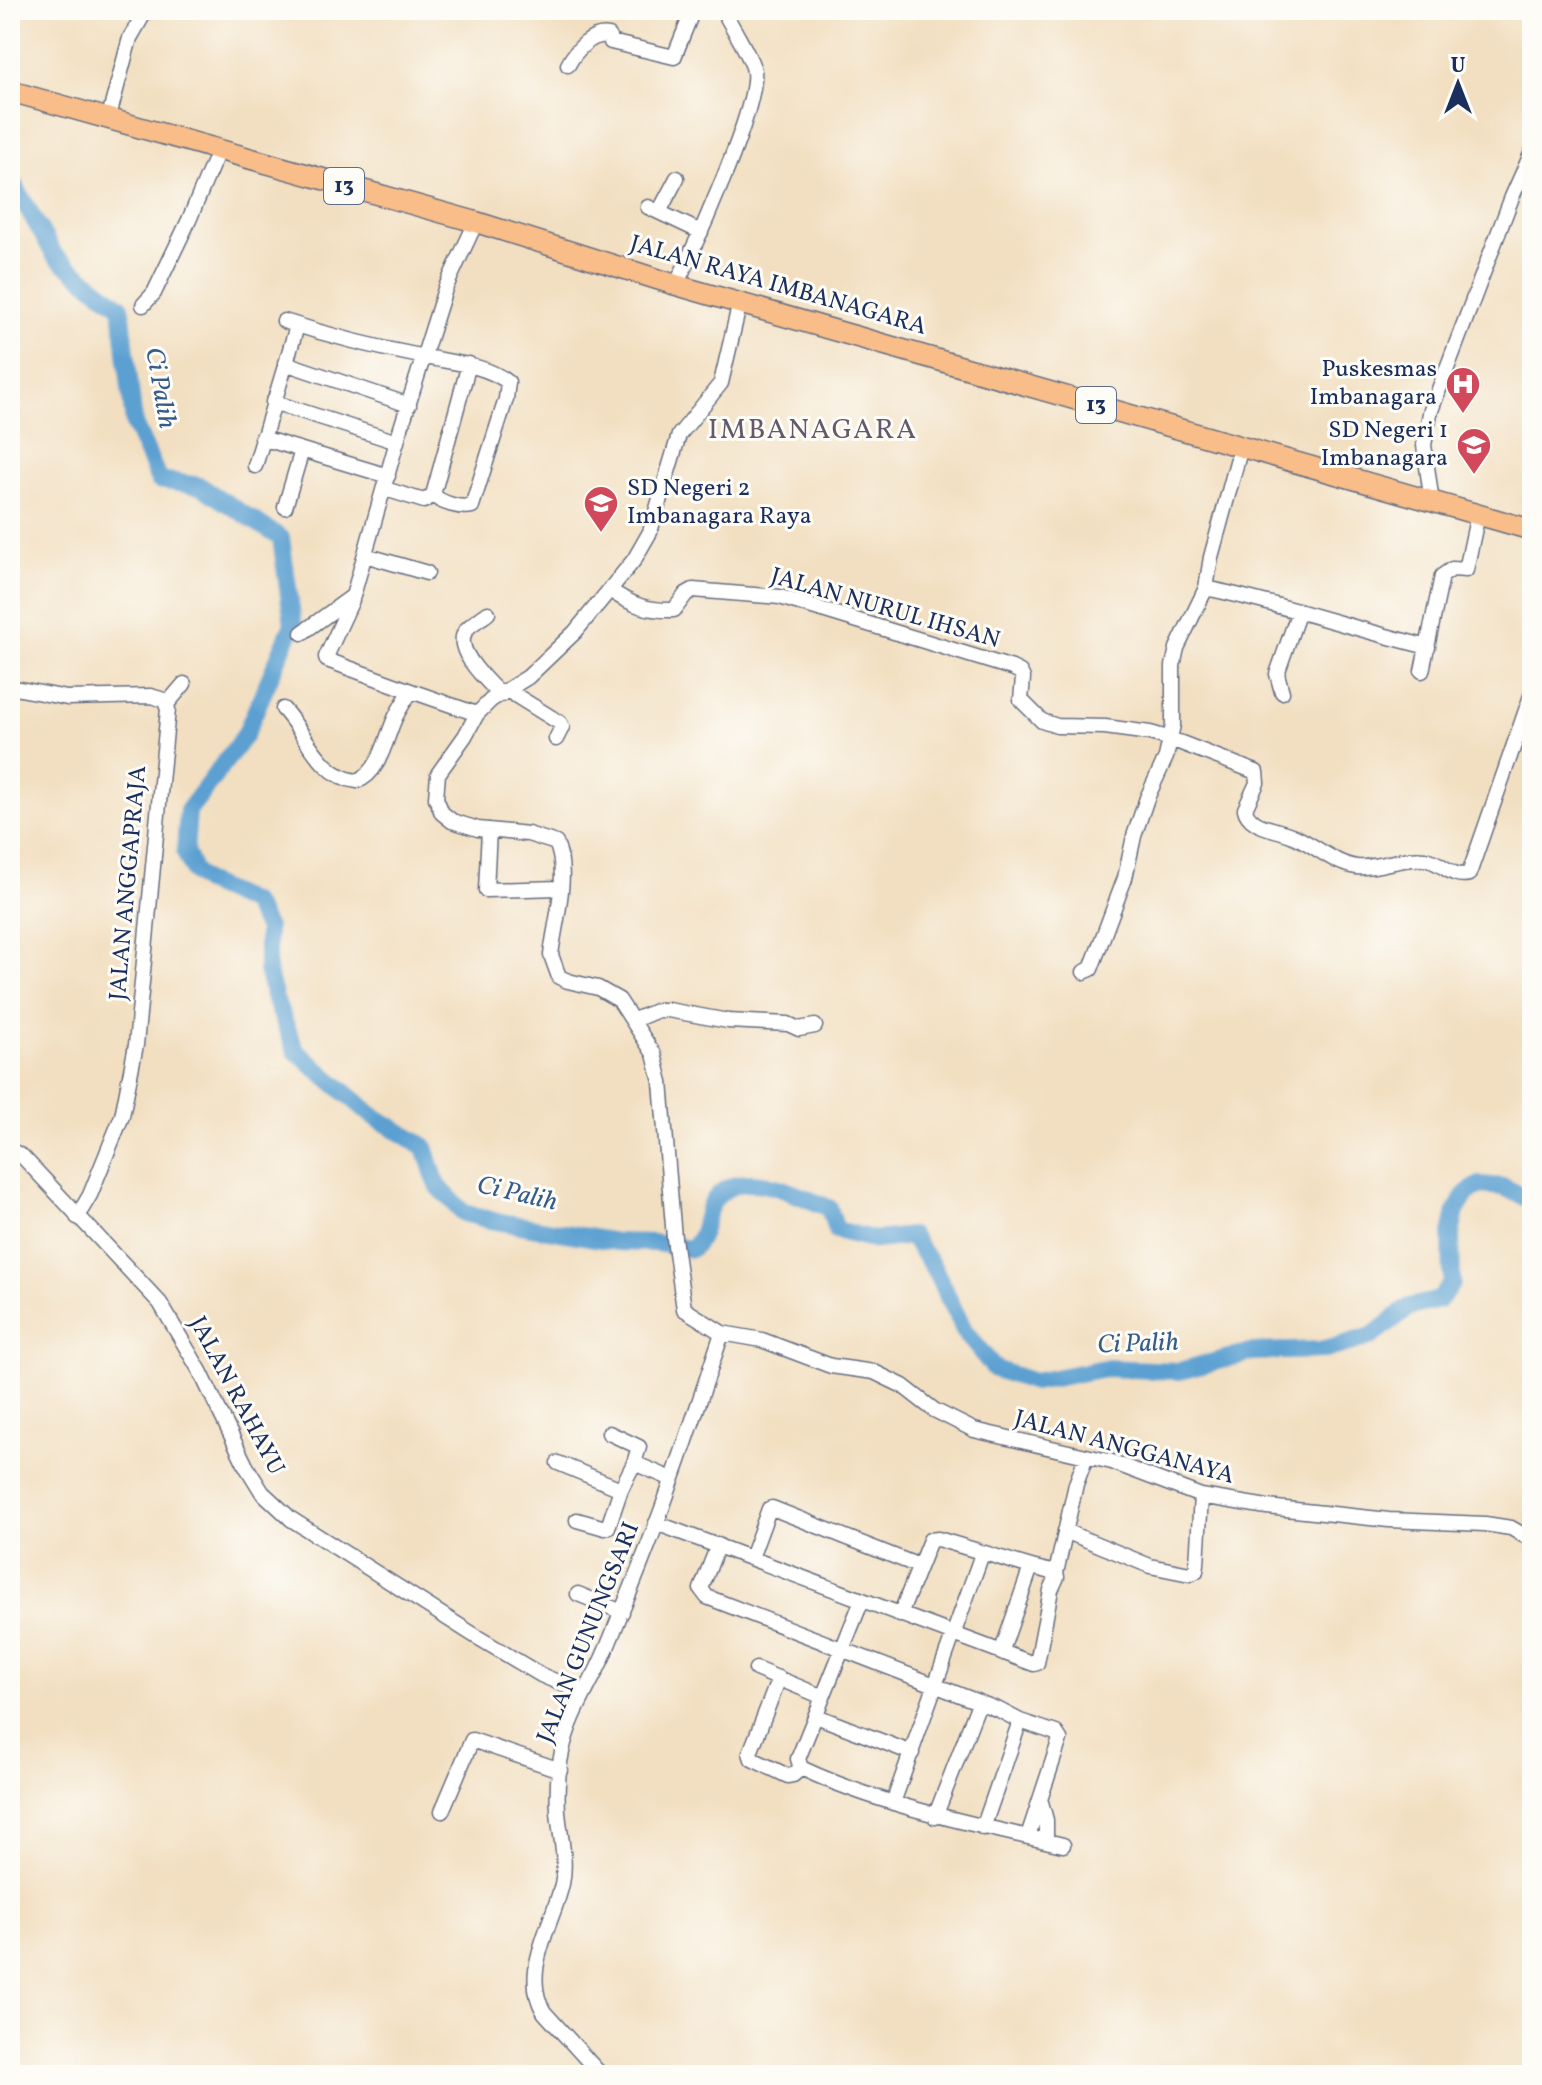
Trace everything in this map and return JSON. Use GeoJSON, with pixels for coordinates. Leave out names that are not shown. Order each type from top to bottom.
{"type":"FeatureCollection","features":[{"type":"Feature","properties":{"kind":"highway","name":"JALAN RAYA IMBANAGARA"},"geometry":{"type":"LineString","coordinates":[[10,91],[476,222],[676,285],[1532,530]]}},
{"type":"Feature","properties":{"kind":"street"},"geometry":{"type":"LineString","coordinates":[[108,120],[130,38],[146,10]]}},
{"type":"Feature","properties":{"kind":"street"},"geometry":{"type":"LineString","coordinates":[[568,65],[573,55],[599,34],[609,36],[611,42],[674,57],[693,10]]}},
{"type":"Feature","properties":{"kind":"street"},"geometry":{"type":"LineString","coordinates":[[676,285],[701,232],[752,97],[754,67],[723,10]]}},
{"type":"Feature","properties":{"kind":"street"},"geometry":{"type":"LineString","coordinates":[[143,305],[154,293],[218,151]]}},
{"type":"Feature","properties":{"kind":"street"},"geometry":{"type":"LineString","coordinates":[[1432,503],[1424,445],[1430,413],[1532,152]]}},
{"type":"Feature","properties":{"kind":"street"},"geometry":{"type":"LineString","coordinates":[[677,178],[654,209],[701,232]]}},
{"type":"Feature","properties":{"kind":"street"},"geometry":{"type":"LineString","coordinates":[[476,222],[445,289],[353,596],[326,657],[330,663],[477,714]]}},
{"type":"Feature","properties":{"kind":"street"},"geometry":{"type":"LineString","coordinates":[[722,1333],[684,1309],[674,1238],[661,1082],[654,1054],[627,1008],[612,995],[559,977],[554,969],[551,955],[563,873],[556,843],[528,834],[464,826],[442,813],[436,798],[438,774],[477,714],[528,677],[575,632],[634,560],[650,532],[679,435],[721,383],[740,302]]}},
{"type":"Feature","properties":{"kind":"street"},"geometry":{"type":"LineString","coordinates":[[255,466],[285,363],[291,323],[423,357],[469,364],[505,379],[508,386],[506,399],[472,506],[467,508],[451,504],[433,495]]}},
{"type":"Feature","properties":{"kind":"street"},"geometry":{"type":"LineString","coordinates":[[285,363],[409,405]]}},
{"type":"Feature","properties":{"kind":"street"},"geometry":{"type":"LineString","coordinates":[[262,438],[387,482],[424,501],[433,495],[469,364]]}},
{"type":"Feature","properties":{"kind":"street"},"geometry":{"type":"LineString","coordinates":[[273,402],[397,442]]}},
{"type":"Feature","properties":{"kind":"street"},"geometry":{"type":"LineString","coordinates":[[1084,972],[1091,969],[1104,940],[1125,878],[1134,836],[1171,739],[1175,697],[1173,666],[1177,648],[1206,588],[1211,557],[1241,447]]}},
{"type":"Feature","properties":{"kind":"street"},"geometry":{"type":"LineString","coordinates":[[285,507],[302,450]]}},
{"type":"Feature","properties":{"kind":"street"},"geometry":{"type":"LineString","coordinates":[[1422,671],[1442,576],[1452,569],[1466,570],[1478,514]]}},
{"type":"Feature","properties":{"kind":"street"},"geometry":{"type":"LineString","coordinates":[[365,555],[427,573]]}},
{"type":"Feature","properties":{"kind":"street"},"geometry":{"type":"LineString","coordinates":[[1206,588],[1428,647]]}},
{"type":"Feature","properties":{"kind":"street","name":"JALAN NURUL IHSAN"},"geometry":{"type":"LineString","coordinates":[[610,590],[627,602],[661,611],[674,610],[693,590],[780,597],[1020,672],[1023,678],[1021,700],[1042,721],[1057,726],[1128,730],[1171,739]]}},
{"type":"Feature","properties":{"kind":"street"},"geometry":{"type":"LineString","coordinates":[[302,633],[353,596]]}},
{"type":"Feature","properties":{"kind":"street"},"geometry":{"type":"LineString","coordinates":[[1282,692],[1277,674],[1299,611]]}},
{"type":"Feature","properties":{"kind":"street"},"geometry":{"type":"LineString","coordinates":[[488,613],[466,630],[463,638],[470,663],[504,692],[560,723],[562,727],[556,739]]}},
{"type":"Feature","properties":{"kind":"street"},"geometry":{"type":"LineString","coordinates":[[320,620],[326,630],[335,635]]}},
{"type":"Feature","properties":{"kind":"street"},"geometry":{"type":"LineString","coordinates":[[10,687],[67,698],[151,696],[167,704],[184,684]]}},
{"type":"Feature","properties":{"kind":"street"},"geometry":{"type":"LineString","coordinates":[[283,709],[321,761],[339,775],[357,781],[365,778],[382,751],[397,714],[411,691]]}},
{"type":"Feature","properties":{"kind":"street"},"geometry":{"type":"LineString","coordinates":[[1171,739],[1256,772],[1257,783],[1245,813],[1269,829],[1290,834],[1346,865],[1368,867],[1416,858],[1429,859],[1463,876],[1473,868],[1532,693]]}},
{"type":"Feature","properties":{"kind":"street","name":"JALAN ANGGAPRAJA"},"geometry":{"type":"LineString","coordinates":[[77,1217],[90,1195],[122,1116],[136,1045],[167,704]]}},
{"type":"Feature","properties":{"kind":"street"},"geometry":{"type":"LineString","coordinates":[[489,830],[486,890],[560,888]]}},
{"type":"Feature","properties":{"kind":"street"},"geometry":{"type":"LineString","coordinates":[[634,1020],[658,1010],[668,1010],[728,1021],[788,1024],[799,1029],[815,1026]]}},
{"type":"Feature","properties":{"kind":"street","name":"JALAN RAHAYU"},"geometry":{"type":"LineString","coordinates":[[10,1150],[23,1157],[160,1303],[200,1371],[262,1492],[291,1519],[330,1545],[541,1675],[583,1693]]}},
{"type":"Feature","properties":{"kind":"street","name":"JALAN GUNUNGSARI"},"geometry":{"type":"LineString","coordinates":[[601,2075],[544,2012],[534,1983],[548,1923],[562,1883],[563,1837],[558,1811],[560,1770],[568,1731],[622,1612],[722,1333]]}},
{"type":"Feature","properties":{"kind":"street","name":"JALAN ANGGANAYA"},"geometry":{"type":"LineString","coordinates":[[722,1333],[762,1340],[831,1366],[874,1372],[903,1386],[934,1410],[974,1430],[1126,1466],[1201,1496],[1267,1507],[1389,1520],[1485,1524],[1511,1528],[1532,1540]]}},
{"type":"Feature","properties":{"kind":"street"},"geometry":{"type":"LineString","coordinates":[[577,1520],[608,1527],[634,1463],[639,1447],[609,1433]]}},
{"type":"Feature","properties":{"kind":"street"},"geometry":{"type":"LineString","coordinates":[[656,1523],[1031,1664],[1037,1663],[1076,1484],[1086,1457]]}},
{"type":"Feature","properties":{"kind":"street"},"geometry":{"type":"LineString","coordinates":[[558,1463],[621,1489]]}},
{"type":"Feature","properties":{"kind":"street"},"geometry":{"type":"LineString","coordinates":[[634,1463],[672,1479]]}},
{"type":"Feature","properties":{"kind":"street"},"geometry":{"type":"LineString","coordinates":[[1065,1531],[1150,1566],[1190,1574],[1196,1571],[1197,1564],[1201,1496]]}},
{"type":"Feature","properties":{"kind":"street"},"geometry":{"type":"LineString","coordinates":[[751,1558],[758,1535],[772,1508],[919,1566]]}},
{"type":"Feature","properties":{"kind":"street"},"geometry":{"type":"LineString","coordinates":[[900,1615],[930,1540],[938,1539],[1056,1573]]}},
{"type":"Feature","properties":{"kind":"street"},"geometry":{"type":"LineString","coordinates":[[718,1545],[701,1589],[703,1594],[1059,1736],[1028,1836]]}},
{"type":"Feature","properties":{"kind":"street"},"geometry":{"type":"LineString","coordinates":[[893,1803],[982,1554]]}},
{"type":"Feature","properties":{"kind":"street"},"geometry":{"type":"LineString","coordinates":[[1001,1653],[1031,1567]]}},
{"type":"Feature","properties":{"kind":"street"},"geometry":{"type":"LineString","coordinates":[[578,1594],[622,1612]]}},
{"type":"Feature","properties":{"kind":"street"},"geometry":{"type":"LineString","coordinates":[[862,1600],[798,1759],[801,1768],[826,1780],[935,1817],[1063,1845]]}},
{"type":"Feature","properties":{"kind":"street"},"geometry":{"type":"LineString","coordinates":[[756,1669],[823,1697]]}},
{"type":"Feature","properties":{"kind":"street"},"geometry":{"type":"LineString","coordinates":[[779,1678],[750,1753],[752,1759],[788,1776],[801,1768]]}},
{"type":"Feature","properties":{"kind":"street"},"geometry":{"type":"LineString","coordinates":[[935,1817],[979,1703]]}},
{"type":"Feature","properties":{"kind":"street"},"geometry":{"type":"LineString","coordinates":[[816,1716],[912,1753]]}},
{"type":"Feature","properties":{"kind":"street"},"geometry":{"type":"LineString","coordinates":[[983,1828],[1020,1721]]}},
{"type":"Feature","properties":{"kind":"street"},"geometry":{"type":"LineString","coordinates":[[442,1811],[472,1740],[560,1770]]}},
{"type":"Feature","properties":{"kind":"street"},"geometry":{"type":"LineString","coordinates":[[1041,1802],[1046,1820],[1046,1841]]}},
{"type":"Feature","properties":{"kind":"waterway","name":"Ci Palih"},"geometry":{"type":"LineString","coordinates":[[10,178],[55,256],[121,307],[134,424],[159,480],[200,486],[281,538],[293,624],[245,735],[188,811],[185,852],[194,872],[205,882],[252,903],[267,928],[267,970],[296,1051],[372,1115],[425,1147],[437,1185],[464,1213],[617,1242],[656,1243],[691,1249],[702,1234],[711,1205],[722,1192],[735,1185],[750,1183],[783,1189],[829,1208],[836,1230],[876,1240],[911,1236],[933,1267],[965,1332],[995,1369],[1034,1382],[1105,1368],[1179,1371],[1252,1352],[1325,1350],[1372,1336],[1409,1307],[1439,1300],[1452,1283],[1451,1234],[1456,1211],[1467,1193],[1480,1185],[1504,1187],[1532,1201]]}},
{"type":"Feature","properties":{"kind":"place","name":"Puskesmas Imbanagara"},"geometry":{"type":"Point","coordinates":[1463,415]}},
{"type":"Feature","properties":{"kind":"place","name":"SD Negeri 1 Imbanagara"},"geometry":{"type":"Point","coordinates":[1474,476]}},
{"type":"Feature","properties":{"kind":"place","name":"SD Negeri 2 Imbanagara Raya"},"geometry":{"type":"Point","coordinates":[601,534]}},
{"type":"Feature","properties":{"kind":"district","name":"IMBANAGARA"},"geometry":{"type":"Point","coordinates":[813,430]}}]}
